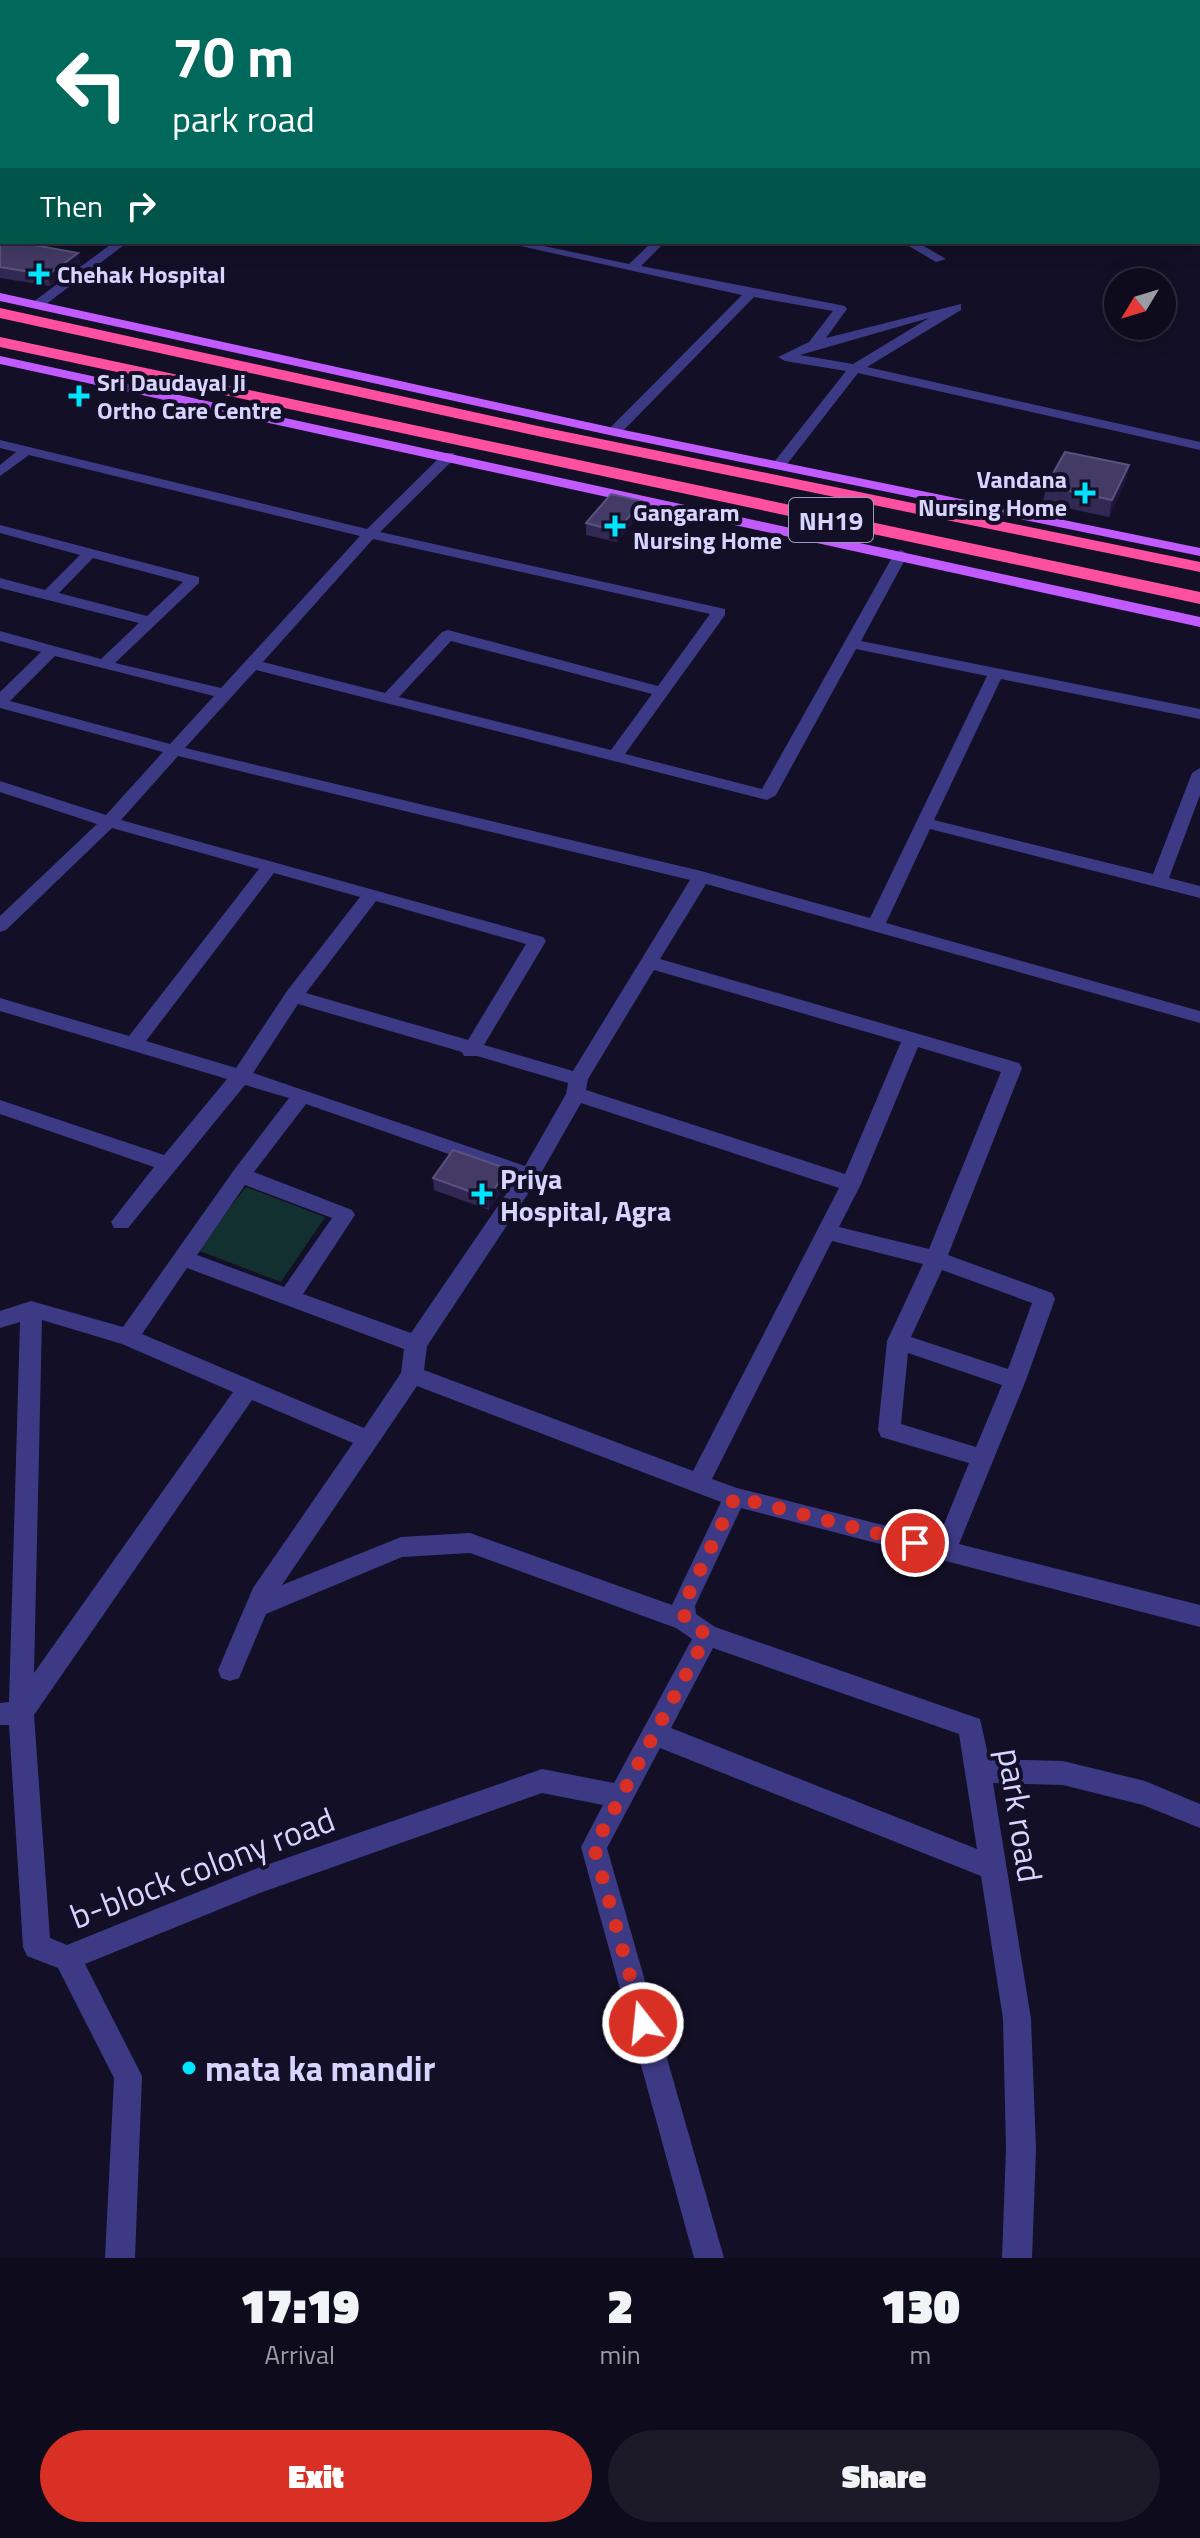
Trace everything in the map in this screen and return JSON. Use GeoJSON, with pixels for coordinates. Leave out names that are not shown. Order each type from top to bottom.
{"type":"FeatureCollection","features":[{"type":"Feature","properties":{"kind":"highway","name":"NH19"},"geometry":{"type":"LineString","coordinates":[[0,313],[488,420],[1200,567]]}},
{"type":"Feature","properties":{"kind":"highway","name":"NH19"},"geometry":{"type":"LineString","coordinates":[[0,342],[456,449],[1200,598]]}},
{"type":"Feature","properties":{"kind":"main road"},"geometry":{"type":"LineString","coordinates":[[0,297],[614,432],[1200,552]]}},
{"type":"Feature","properties":{"kind":"main road"},"geometry":{"type":"LineString","coordinates":[[0,360],[456,449],[1200,622]]}},
{"type":"Feature","properties":{"kind":"street"},"geometry":{"type":"LineString","coordinates":[[37,305],[119,244]]}},
{"type":"Feature","properties":{"kind":"street"},"geometry":{"type":"LineString","coordinates":[[527,244],[556,247],[632,268],[841,309],[814,345]]}},
{"type":"Feature","properties":{"kind":"street"},"geometry":{"type":"LineString","coordinates":[[632,268],[657,244]]}},
{"type":"Feature","properties":{"kind":"street"},"geometry":{"type":"LineString","coordinates":[[912,244],[940,259]]}},
{"type":"Feature","properties":{"kind":"street"},"geometry":{"type":"LineString","coordinates":[[614,432],[751,293]]}},
{"type":"Feature","properties":{"kind":"street"},"geometry":{"type":"LineString","coordinates":[[779,465],[855,368],[957,307],[814,345],[785,357],[855,368],[1200,446]]}},
{"type":"Feature","properties":{"kind":"street"},"geometry":{"type":"LineString","coordinates":[[0,444],[370,534],[720,612],[615,756]]}},
{"type":"Feature","properties":{"kind":"street"},"geometry":{"type":"LineString","coordinates":[[2,922],[109,822],[370,534],[456,449]]}},
{"type":"Feature","properties":{"kind":"street"},"geometry":{"type":"LineString","coordinates":[[0,472],[27,450]]}},
{"type":"Feature","properties":{"kind":"street"},"geometry":{"type":"LineString","coordinates":[[0,529],[194,580],[104,665]]}},
{"type":"Feature","properties":{"kind":"street"},"geometry":{"type":"LineString","coordinates":[[0,548],[16,534]]}},
{"type":"Feature","properties":{"kind":"street"},"geometry":{"type":"LineString","coordinates":[[50,594],[90,553]]}},
{"type":"Feature","properties":{"kind":"street"},"geometry":{"type":"LineString","coordinates":[[251,664],[767,795],[901,554]]}},
{"type":"Feature","properties":{"kind":"street"},"geometry":{"type":"LineString","coordinates":[[0,583],[150,621]]}},
{"type":"Feature","properties":{"kind":"street"},"geometry":{"type":"LineString","coordinates":[[388,699],[448,635],[662,692]]}},
{"type":"Feature","properties":{"kind":"street"},"geometry":{"type":"LineString","coordinates":[[0,636],[224,694]]}},
{"type":"Feature","properties":{"kind":"street"},"geometry":{"type":"LineString","coordinates":[[853,644],[1200,714]]}},
{"type":"Feature","properties":{"kind":"street"},"geometry":{"type":"LineString","coordinates":[[52,650],[0,702],[173,750],[701,877],[1200,1017]]}},
{"type":"Feature","properties":{"kind":"street"},"geometry":{"type":"LineString","coordinates":[[876,924],[995,675]]}},
{"type":"Feature","properties":{"kind":"street"},"geometry":{"type":"LineString","coordinates":[[1159,881],[1200,773]]}},
{"type":"Feature","properties":{"kind":"street"},"geometry":{"type":"LineString","coordinates":[[0,786],[109,822],[537,941],[471,1051]]}},
{"type":"Feature","properties":{"kind":"street"},"geometry":{"type":"LineString","coordinates":[[926,823],[1200,892]]}},
{"type":"Feature","properties":{"kind":"street"},"geometry":{"type":"LineString","coordinates":[[133,1044],[271,865]]}},
{"type":"Feature","properties":{"kind":"street"},"geometry":{"type":"LineString","coordinates":[[230,1670],[256,1607],[293,1544],[412,1375],[416,1344],[530,1175],[577,1086],[701,877]]}},
{"type":"Feature","properties":{"kind":"street"},"geometry":{"type":"LineString","coordinates":[[121,1222],[240,1077],[294,996],[372,894]]}},
{"type":"Feature","properties":{"kind":"street"},"geometry":{"type":"LineString","coordinates":[[649,962],[1012,1068],[936,1259],[898,1341],[889,1430],[983,1458]]}},
{"type":"Feature","properties":{"kind":"street"},"geometry":{"type":"LineString","coordinates":[[294,996],[577,1086],[851,1184]]}},
{"type":"Feature","properties":{"kind":"street"},"geometry":{"type":"LineString","coordinates":[[0,1004],[302,1095],[530,1175]]}},
{"type":"Feature","properties":{"kind":"street"},"geometry":{"type":"LineString","coordinates":[[698,1484],[851,1184],[912,1039]]}},
{"type":"Feature","properties":{"kind":"street"},"geometry":{"type":"LineString","coordinates":[[128,1337],[241,1175],[302,1095]]}},
{"type":"Feature","properties":{"kind":"street"},"geometry":{"type":"LineString","coordinates":[[0,1107],[167,1164]]}},
{"type":"Feature","properties":{"kind":"street"},"geometry":{"type":"LineString","coordinates":[[241,1175],[345,1215],[289,1297]]}},
{"type":"Feature","properties":{"kind":"street"},"geometry":{"type":"LineString","coordinates":[[827,1232],[936,1259],[1044,1299],[1015,1380],[945,1550]]}},
{"type":"Feature","properties":{"kind":"street"},"geometry":{"type":"LineString","coordinates":[[183,1258],[416,1344]]}},
{"type":"Feature","properties":{"kind":"street"},"geometry":{"type":"LineString","coordinates":[[31,1309],[11,1714],[37,1947],[67,1958]]}},
{"type":"Feature","properties":{"kind":"street"},"geometry":{"type":"LineString","coordinates":[[0,1320],[31,1309],[128,1337],[367,1439]]}},
{"type":"Feature","properties":{"kind":"street"},"geometry":{"type":"LineString","coordinates":[[898,1341],[1015,1380]]}},
{"type":"Feature","properties":{"kind":"street"},"geometry":{"type":"LineString","coordinates":[[412,1375],[735,1497],[1200,1616]]}},
{"type":"Feature","properties":{"kind":"street"},"geometry":{"type":"LineString","coordinates":[[11,1714],[247,1390]]}},
{"type":"Feature","properties":{"kind":"street"},"geometry":{"type":"LineString","coordinates":[[696,1627],[683,1606],[735,1497]]}},
{"type":"Feature","properties":{"kind":"street"},"geometry":{"type":"LineString","coordinates":[[256,1607],[401,1547],[470,1543],[696,1627]]}},
{"type":"Feature","properties":{"kind":"street"},"geometry":{"type":"LineString","coordinates":[[696,1627],[653,1733],[594,1847],[709,2258]]}},
{"type":"Feature","properties":{"kind":"street","name":"park road"},"geometry":{"type":"LineString","coordinates":[[696,1627],[971,1727],[1017,2019],[1021,2149],[1017,2258]]}},
{"type":"Feature","properties":{"kind":"street"},"geometry":{"type":"LineString","coordinates":[[653,1733],[993,1868]]}},
{"type":"Feature","properties":{"kind":"street"},"geometry":{"type":"LineString","coordinates":[[977,1771],[1063,1773],[1145,1793],[1200,1816]]}},
{"type":"Feature","properties":{"kind":"street","name":"b-block colony road"},"geometry":{"type":"LineString","coordinates":[[120,2258],[128,2076],[67,1958],[255,1882],[542,1781],[618,1796]]}},
{"type":"Feature","properties":{"kind":"green space"},"geometry":{"type":"Polygon","coordinates":[[[246,1187],[325,1217],[281,1282],[197,1250],[246,1187]]]}},
{"type":"Feature","properties":{"kind":"building"},"geometry":{"type":"Polygon","coordinates":[[[0,244],[29,244],[78,253],[48,275],[0,267],[0,244]]]}},
{"type":"Feature","properties":{"kind":"building"},"geometry":{"type":"Polygon","coordinates":[[[1065,452],[1129,465],[1112,500],[1046,486],[1065,452]]]}},
{"type":"Feature","properties":{"kind":"building"},"geometry":{"type":"Polygon","coordinates":[[[611,494],[642,501],[617,531],[586,523],[611,494]]]}},
{"type":"Feature","properties":{"kind":"building"},"geometry":{"type":"Polygon","coordinates":[[[453,1150],[508,1169],[488,1198],[433,1178],[453,1150]]]}},
{"type":"Feature","properties":{"kind":"place","name":"Chehak Hospital"},"geometry":{"type":"Point","coordinates":[39,274]}},
{"type":"Feature","properties":{"kind":"place","name":"Sri Daudayal Ji Ortho Care Centre"},"geometry":{"type":"Point","coordinates":[79,396]}},
{"type":"Feature","properties":{"kind":"place","name":"Vandana Nursing Home"},"geometry":{"type":"Point","coordinates":[1085,493]}},
{"type":"Feature","properties":{"kind":"place","name":"Gangaram Nursing Home"},"geometry":{"type":"Point","coordinates":[615,526]}},
{"type":"Feature","properties":{"kind":"place","name":"Priya Hospital, Agra"},"geometry":{"type":"Point","coordinates":[482,1194]}},
{"type":"Feature","properties":{"kind":"place","name":"mata ka mandir"},"geometry":{"type":"Point","coordinates":[189,2068]}},
{"type":"Feature","properties":{"kind":"route"},"geometry":{"type":"LineString","coordinates":[[643,2023],[594,1847],[618,1796],[707,1635],[685,1620],[683,1606],[735,1497],[915,1543]]}}]}
